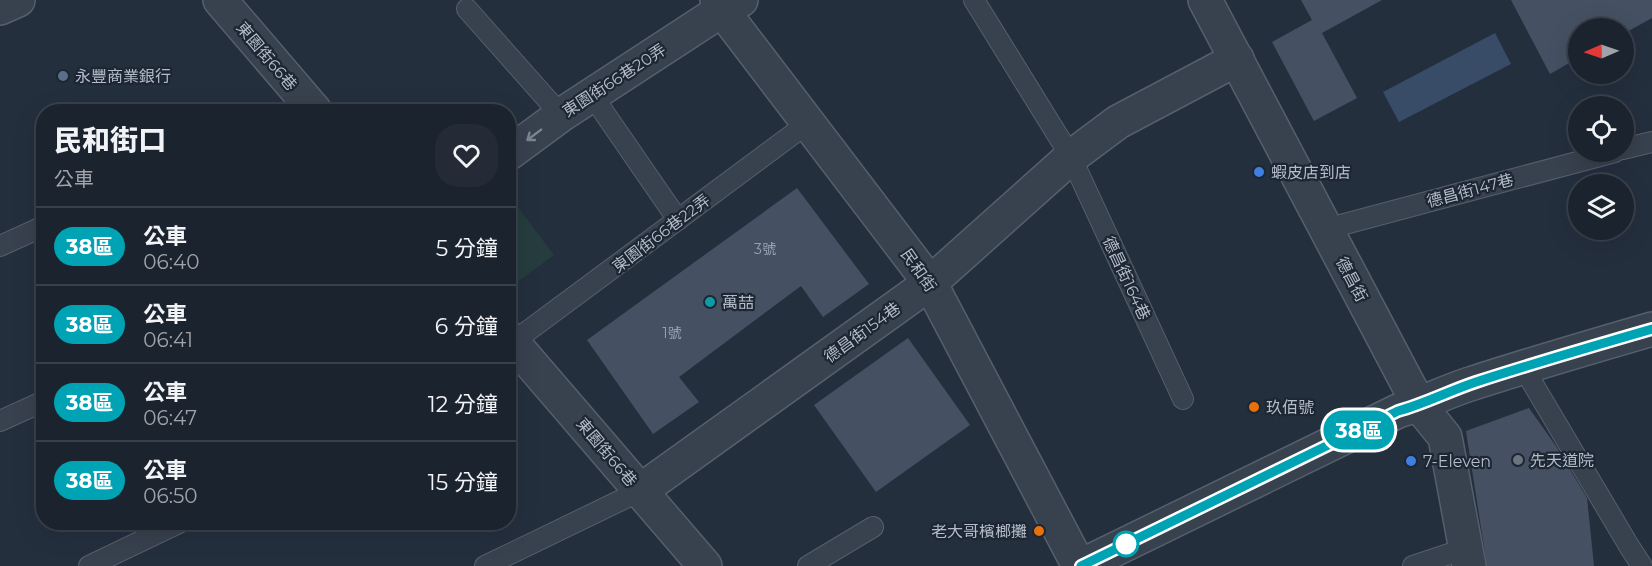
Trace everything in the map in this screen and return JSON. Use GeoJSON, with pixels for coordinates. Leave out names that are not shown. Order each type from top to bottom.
{"type":"FeatureCollection","features":[{"type":"Feature","properties":{"kind":"street"},"geometry":{"type":"LineString","coordinates":[[0,8],[18,0]]}},
{"type":"Feature","properties":{"kind":"street","name":"東園街66巷"},"geometry":{"type":"LineString","coordinates":[[220,0],[301,104]]}},
{"type":"Feature","properties":{"kind":"street","name":"德昌街"},"geometry":{"type":"LineString","coordinates":[[1205,0],[1419,405],[1445,437],[1468,557]]}},
{"type":"Feature","properties":{"kind":"street","name":"東園街66巷20弄"},"geometry":{"type":"LineString","coordinates":[[516,148],[727,3]]}},
{"type":"Feature","properties":{"kind":"street","name":"民和街"},"geometry":{"type":"LineString","coordinates":[[727,3],[808,123],[930,283],[1080,566]]}},
{"type":"Feature","properties":{"kind":"street","name":"德昌街154巷"},"geometry":{"type":"LineString","coordinates":[[640,491],[930,283],[1071,157],[1118,122],[1237,59]]}},
{"type":"Feature","properties":{"kind":"street"},"geometry":{"type":"LineString","coordinates":[[1080,566],[1398,411],[1523,367],[1652,329]]}},
{"type":"Feature","properties":{"kind":"street","name":"東園街66巷"},"geometry":{"type":"LineString","coordinates":[[516,353],[705,566]]}},
{"type":"Feature","properties":{"kind":"lane"},"geometry":{"type":"LineString","coordinates":[[974,0],[1071,157]]}},
{"type":"Feature","properties":{"kind":"lane"},"geometry":{"type":"LineString","coordinates":[[466,9],[561,115]]}},
{"type":"Feature","properties":{"kind":"lane"},"geometry":{"type":"LineString","coordinates":[[592,95],[678,220]]}},
{"type":"Feature","properties":{"kind":"lane","name":"東園街66巷22弄"},"geometry":{"type":"LineString","coordinates":[[516,349],[678,220],[808,123]]}},
{"type":"Feature","properties":{"kind":"lane"},"geometry":{"type":"LineString","coordinates":[[1634,146],[1652,142]]}},
{"type":"Feature","properties":{"kind":"lane","name":"德昌街164巷"},"geometry":{"type":"LineString","coordinates":[[1071,157],[1183,399]]}},
{"type":"Feature","properties":{"kind":"lane","name":"德昌街147巷"},"geometry":{"type":"LineString","coordinates":[[1326,229],[1577,162]]}},
{"type":"Feature","properties":{"kind":"lane"},"geometry":{"type":"LineString","coordinates":[[0,246],[36,230]]}},
{"type":"Feature","properties":{"kind":"lane"},"geometry":{"type":"LineString","coordinates":[[1523,367],[1642,566]]}},
{"type":"Feature","properties":{"kind":"lane"},"geometry":{"type":"LineString","coordinates":[[0,421],[36,404]]}},
{"type":"Feature","properties":{"kind":"lane"},"geometry":{"type":"LineString","coordinates":[[485,566],[640,491]]}},
{"type":"Feature","properties":{"kind":"lane"},"geometry":{"type":"LineString","coordinates":[[808,566],[873,528]]}},
{"type":"Feature","properties":{"kind":"lane"},"geometry":{"type":"LineString","coordinates":[[89,566],[164,530]]}},
{"type":"Feature","properties":{"kind":"lane"},"geometry":{"type":"LineString","coordinates":[[1413,566],[1468,557]]}},
{"type":"Feature","properties":{"kind":"green space"},"geometry":{"type":"Polygon","coordinates":[[[516,205],[554,255],[516,283],[516,205]]]}},
{"type":"Feature","properties":{"kind":"water"},"geometry":{"type":"Polygon","coordinates":[[[1495,33],[1511,64],[1399,122],[1383,92],[1495,33]]]}},
{"type":"Feature","properties":{"kind":"building"},"geometry":{"type":"Polygon","coordinates":[[[1301,0],[1382,0],[1322,33],[1357,98],[1314,121],[1272,42],[1312,20],[1301,0]]]}},
{"type":"Feature","properties":{"kind":"building"},"geometry":{"type":"Polygon","coordinates":[[[1511,0],[1652,0],[1652,18],[1634,28],[1634,18],[1568,18],[1568,64],[1550,74],[1511,0]]]}},
{"type":"Feature","properties":{"kind":"building","name":"萬喆"},"geometry":{"type":"Polygon","coordinates":[[[797,188],[869,284],[823,317],[801,286],[679,377],[699,402],[653,434],[587,340],[797,188]]]}},
{"type":"Feature","properties":{"kind":"building"},"geometry":{"type":"Polygon","coordinates":[[[908,338],[970,425],[876,492],[814,405],[908,338]]]}},
{"type":"Feature","properties":{"kind":"building","name":"先天道院"},"geometry":{"type":"Polygon","coordinates":[[[1529,408],[1556,446],[1587,498],[1594,566],[1487,566],[1466,431],[1529,408]]]}},
{"type":"Feature","properties":{"kind":"bus line","name":"38區"},"geometry":{"type":"LineString","coordinates":[[1081,566],[1398,411],[1523,367],[1652,329]]}},
{"type":"Feature","properties":{"kind":"place","name":"永豐商業銀行"},"geometry":{"type":"Point","coordinates":[63,76]}},
{"type":"Feature","properties":{"kind":"place","name":"蝦皮店到店"},"geometry":{"type":"Point","coordinates":[1259,172]}},
{"type":"Feature","properties":{"kind":"place","name":"萬喆"},"geometry":{"type":"Point","coordinates":[710,302]}},
{"type":"Feature","properties":{"kind":"place","name":"玖佰號"},"geometry":{"type":"Point","coordinates":[1254,407]}},
{"type":"Feature","properties":{"kind":"place","name":"先天道院"},"geometry":{"type":"Point","coordinates":[1518,460]}},
{"type":"Feature","properties":{"kind":"place","name":"7-Eleven"},"geometry":{"type":"Point","coordinates":[1411,461]}},
{"type":"Feature","properties":{"kind":"place","name":"老大哥檳榔攤"},"geometry":{"type":"Point","coordinates":[1039,531]}}]}
